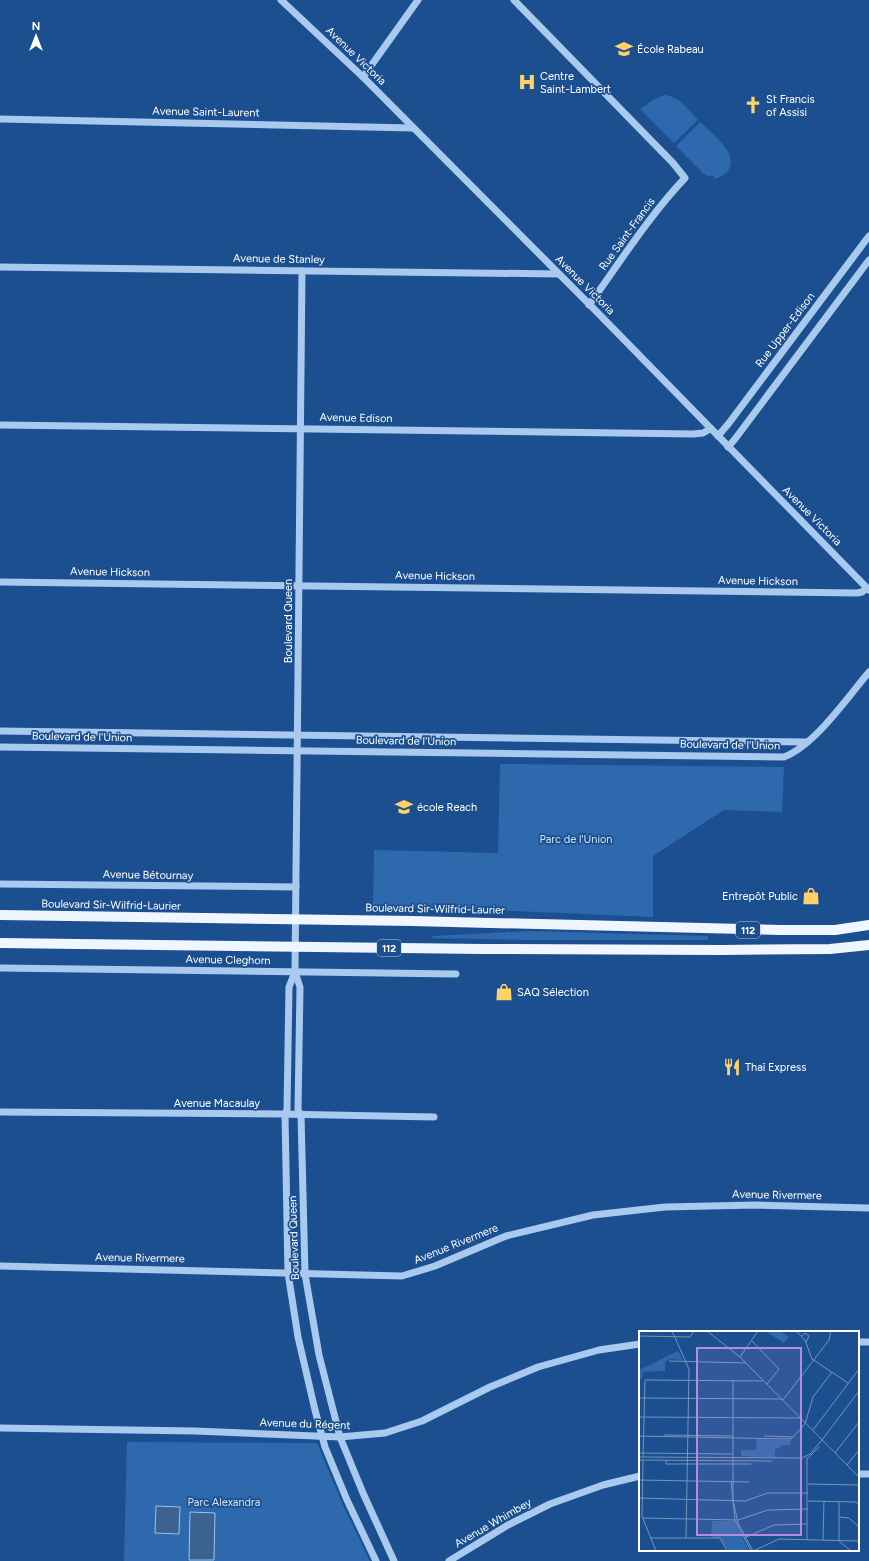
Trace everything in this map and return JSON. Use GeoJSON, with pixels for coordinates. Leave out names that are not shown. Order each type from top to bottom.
{"type":"FeatureCollection","features":[{"type":"Feature","properties":{"kind":"main road","name":"Boulevard Sir-Wilfrid-Laurier"},"geometry":{"type":"LineString","coordinates":[[0,916],[523,923],[780,930],[836,930],[869,925]]}},
{"type":"Feature","properties":{"kind":"main road","name":"112"},"geometry":{"type":"LineString","coordinates":[[0,943],[484,949],[721,950],[830,949],[869,945]]}},
{"type":"Feature","properties":{"kind":"street","name":"Avenue Victoria"},"geometry":{"type":"LineString","coordinates":[[281,0],[363,77],[868,589]]}},
{"type":"Feature","properties":{"kind":"street"},"geometry":{"type":"LineString","coordinates":[[363,77],[418,0]]}},
{"type":"Feature","properties":{"kind":"street","name":"Rue Saint-Francis"},"geometry":{"type":"LineString","coordinates":[[514,0],[673,163],[685,178],[658,209],[589,305]]}},
{"type":"Feature","properties":{"kind":"street","name":"Avenue Saint-Laurent"},"geometry":{"type":"LineString","coordinates":[[0,119],[412,128]]}},
{"type":"Feature","properties":{"kind":"street","name":"Rue Upper-Edison"},"geometry":{"type":"LineString","coordinates":[[718,436],[869,236]]}},
{"type":"Feature","properties":{"kind":"street"},"geometry":{"type":"LineString","coordinates":[[728,447],[869,260]]}},
{"type":"Feature","properties":{"kind":"street","name":"Avenue de Stanley"},"geometry":{"type":"LineString","coordinates":[[0,267],[558,274]]}},
{"type":"Feature","properties":{"kind":"street","name":"Boulevard Queen"},"geometry":{"type":"LineString","coordinates":[[302,271],[295,972],[300,987],[298,1110],[301,1115],[305,1274],[319,1355],[340,1437],[363,1493],[394,1561]]}},
{"type":"Feature","properties":{"kind":"street","name":"Avenue Edison"},"geometry":{"type":"LineString","coordinates":[[0,425],[693,434],[703,433],[710,429]]}},
{"type":"Feature","properties":{"kind":"street","name":"Avenue Hickson"},"geometry":{"type":"LineString","coordinates":[[0,582],[857,593],[868,589]]}},
{"type":"Feature","properties":{"kind":"street","name":"Boulevard de l'Union"},"geometry":{"type":"LineString","coordinates":[[0,747],[784,757],[791,755],[814,737],[869,672]]}},
{"type":"Feature","properties":{"kind":"street","name":"Boulevard de l'Union"},"geometry":{"type":"LineString","coordinates":[[0,732],[807,742]]}},
{"type":"Feature","properties":{"kind":"street","name":"Avenue Bétournay"},"geometry":{"type":"LineString","coordinates":[[0,884],[296,887]]}},
{"type":"Feature","properties":{"kind":"street","name":"Avenue Cleghorn"},"geometry":{"type":"LineString","coordinates":[[0,968],[456,974]]}},
{"type":"Feature","properties":{"kind":"street","name":"Boulevard Queen"},"geometry":{"type":"LineString","coordinates":[[295,972],[289,987],[287,1110],[285,1114],[288,1273],[298,1337],[321,1436],[347,1500],[376,1561]]}},
{"type":"Feature","properties":{"kind":"street","name":"Avenue Macaulay"},"geometry":{"type":"LineString","coordinates":[[0,1112],[285,1114],[434,1117]]}},
{"type":"Feature","properties":{"kind":"street","name":"Avenue Rivermere"},"geometry":{"type":"LineString","coordinates":[[0,1266],[402,1276],[434,1266],[506,1236],[593,1214],[680,1206],[755,1205],[869,1208]]}},
{"type":"Feature","properties":{"kind":"street","name":"Avenue du Régent"},"geometry":{"type":"LineString","coordinates":[[0,1428],[195,1431],[340,1437],[385,1432],[422,1421],[490,1387],[538,1367],[599,1350],[639,1344]]}},
{"type":"Feature","properties":{"kind":"street","name":"Avenue Whimbey"},"geometry":{"type":"LineString","coordinates":[[449,1561],[508,1525],[550,1504],[603,1485],[639,1476]]}},
{"type":"Feature","properties":{"kind":"green space"},"geometry":{"type":"Polygon","coordinates":[[[664,95],[679,100],[698,120],[674,143],[640,109],[653,100],[664,95]]]}},
{"type":"Feature","properties":{"kind":"green space"},"geometry":{"type":"Polygon","coordinates":[[[700,122],[723,144],[730,157],[731,164],[728,171],[722,176],[714,179],[714,176],[708,176],[703,173],[676,146],[700,122]]]}},
{"type":"Feature","properties":{"kind":"green space","name":"Parc de l'Union"},"geometry":{"type":"Polygon","coordinates":[[[500,764],[784,767],[782,812],[724,810],[653,856],[653,917],[373,905],[374,850],[498,853],[500,764]]]}},
{"type":"Feature","properties":{"kind":"green space"},"geometry":{"type":"Polygon","coordinates":[[[531,931],[708,936],[708,940],[527,940],[432,938],[432,936],[531,931]]]}},
{"type":"Feature","properties":{"kind":"green space","name":"Parc Alexandra"},"geometry":{"type":"Polygon","coordinates":[[[127,1442],[317,1443],[342,1503],[370,1561],[124,1561],[127,1442]]]}},
{"type":"Feature","properties":{"kind":"shaded area"},"geometry":{"type":"Polygon","coordinates":[[[156,1506],[180,1507],[179,1534],[155,1533],[156,1506]]]}},
{"type":"Feature","properties":{"kind":"shaded area"},"geometry":{"type":"Polygon","coordinates":[[[190,1512],[215,1513],[214,1560],[189,1560],[190,1512]]]}},
{"type":"Feature","properties":{"kind":"place","name":"École Rabeau"},"geometry":{"type":"Point","coordinates":[624,49]}},
{"type":"Feature","properties":{"kind":"place","name":"Centre Saint-Lambert"},"geometry":{"type":"Point","coordinates":[527,82]}},
{"type":"Feature","properties":{"kind":"place","name":"St Francis of Assisi"},"geometry":{"type":"Point","coordinates":[753,105]}},
{"type":"Feature","properties":{"kind":"place","name":"école Reach"},"geometry":{"type":"Point","coordinates":[404,807]}},
{"type":"Feature","properties":{"kind":"place","name":"Entrepôt Public"},"geometry":{"type":"Point","coordinates":[811,896]}},
{"type":"Feature","properties":{"kind":"place","name":"SAQ Sélection"},"geometry":{"type":"Point","coordinates":[504,992]}},
{"type":"Feature","properties":{"kind":"place","name":"Thaï Express"},"geometry":{"type":"Point","coordinates":[732,1067]}}]}
